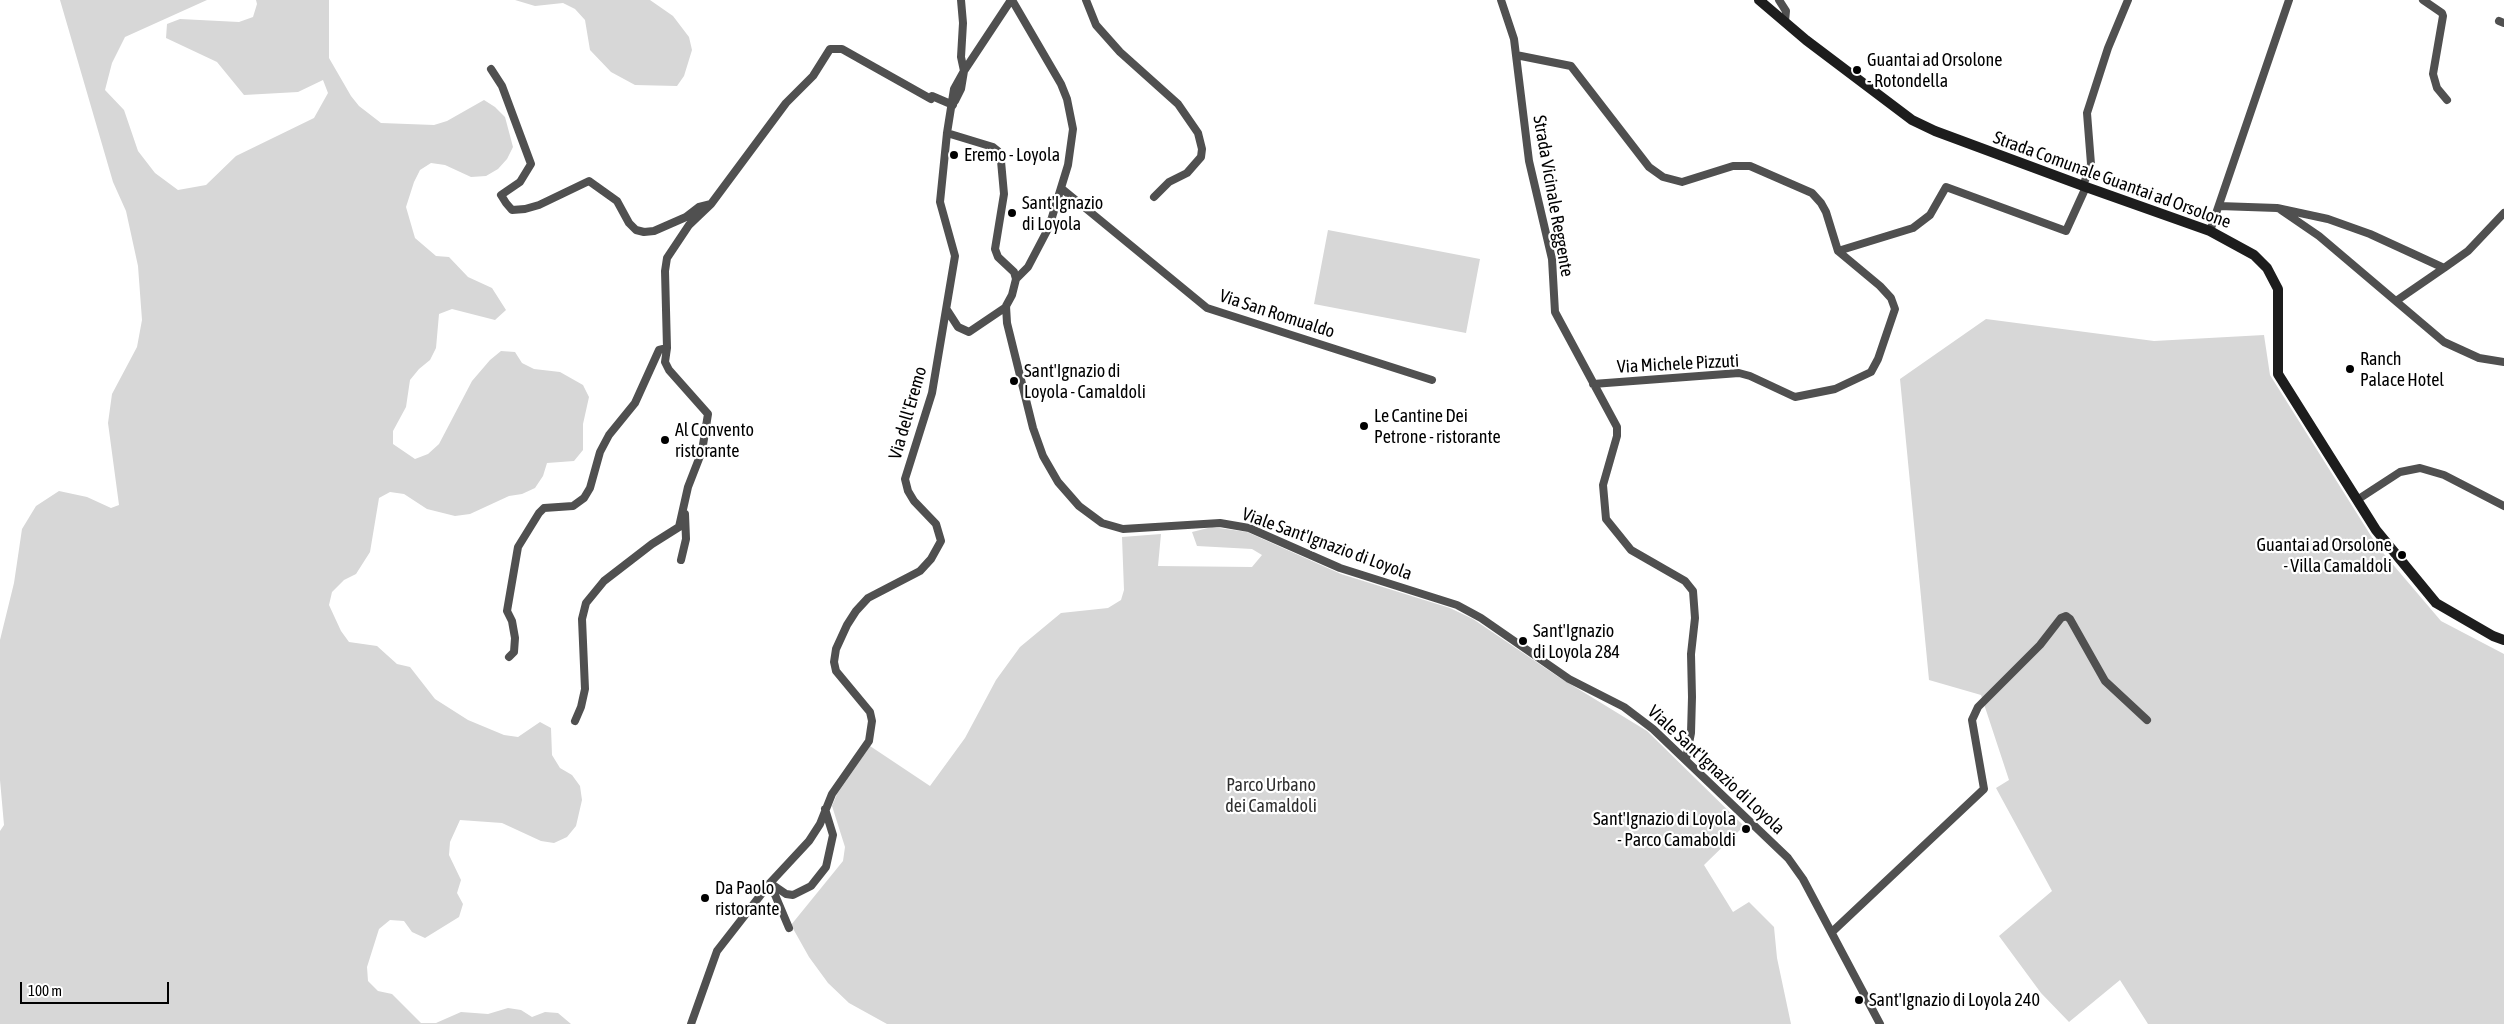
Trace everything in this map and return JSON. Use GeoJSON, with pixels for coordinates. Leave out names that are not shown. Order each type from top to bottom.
{"type":"FeatureCollection","features":[{"type":"Feature","properties":{"kind":"street"},"geometry":{"type":"LineString","coordinates":[[962,0],[961,57],[964,71]]}},
{"type":"Feature","properties":{"kind":"street"},"geometry":{"type":"LineString","coordinates":[[947,133],[984,144],[998,151],[1001,161],[1004,194],[995,249],[998,257],[1014,272],[1016,279],[1028,267],[1050,227],[1068,166],[1074,130],[1067,99],[1061,84],[1011,0]]}},
{"type":"Feature","properties":{"kind":"street","name":"Via dell'Eremo"},"geometry":{"type":"LineString","coordinates":[[691,1024],[718,951],[770,883],[809,841],[820,824],[825,809],[844,774],[869,742],[872,727],[870,712],[836,671],[834,662],[836,649],[856,611],[868,598],[920,571],[931,559],[941,541],[936,524],[914,501],[908,491],[905,479],[932,393],[955,256],[940,202],[947,133],[953,105],[954,89],[1011,0]]}},
{"type":"Feature","properties":{"kind":"street"},"geometry":{"type":"LineString","coordinates":[[1086,0],[1096,25],[1120,52],[1178,104],[1198,134],[1202,149],[1201,157],[1187,173],[1170,182],[1154,197]]}},
{"type":"Feature","properties":{"kind":"street","name":"Strada Vicinale Reggente"},"geometry":{"type":"LineString","coordinates":[[1501,0],[1514,39],[1529,161],[1552,259],[1555,312],[1617,427],[1617,436],[1603,485],[1606,519],[1631,550],[1685,581],[1693,591],[1695,618],[1691,654],[1691,734],[1686,759]]}},
{"type":"Feature","properties":{"kind":"street","name":"Strada Comunale Guantai ad Orsolone"},"geometry":{"type":"LineString","coordinates":[[1759,0],[1806,40],[1912,120],[1935,131],[2084,187],[2210,231],[2254,255],[2267,268],[2278,289],[2278,374],[2376,530],[2436,603],[2493,636],[2504,640]]}},
{"type":"Feature","properties":{"kind":"street"},"geometry":{"type":"LineString","coordinates":[[1779,0],[1786,11],[1784,21]]}},
{"type":"Feature","properties":{"kind":"street"},"geometry":{"type":"LineString","coordinates":[[1516,55],[1571,66],[1648,167],[1663,178],[1682,182],[1734,166],[1750,166],[1812,193],[1821,202],[1826,212],[1838,251],[1913,228],[1930,215],[1946,187],[2066,231],[2091,164],[2087,113],[2108,48],[2128,0]]}},
{"type":"Feature","properties":{"kind":"street"},"geometry":{"type":"LineString","coordinates":[[2210,231],[2289,0]]}},
{"type":"Feature","properties":{"kind":"street"},"geometry":{"type":"LineString","coordinates":[[2422,0],[2443,16],[2434,80],[2437,88],[2447,100]]}},
{"type":"Feature","properties":{"kind":"street"},"geometry":{"type":"LineString","coordinates":[[575,722],[582,707],[585,689],[582,619],[586,603],[604,581],[679,527],[688,487],[702,451],[708,414],[669,370],[665,362],[667,348],[665,270],[667,258],[689,225],[711,204],[786,103],[813,76],[830,50],[842,49],[931,99],[932,96],[953,105]]}},
{"type":"Feature","properties":{"kind":"street"},"geometry":{"type":"LineString","coordinates":[[491,70],[502,86],[531,164],[520,182],[501,194],[512,210],[539,206],[589,181],[617,201],[628,223],[636,230],[644,232],[686,217],[699,207],[711,204]]}},
{"type":"Feature","properties":{"kind":"street","name":"Via San Romualdo"},"geometry":{"type":"LineString","coordinates":[[1061,188],[1207,308],[1432,380]]}},
{"type":"Feature","properties":{"kind":"street"},"geometry":{"type":"LineString","coordinates":[[2219,206],[2277,208],[2328,219],[2370,234],[2444,268]]}},
{"type":"Feature","properties":{"kind":"street"},"geometry":{"type":"LineString","coordinates":[[2277,208],[2319,236],[2444,342],[2479,358],[2504,362]]}},
{"type":"Feature","properties":{"kind":"street"},"geometry":{"type":"LineString","coordinates":[[2396,301],[2468,251],[2504,213]]}},
{"type":"Feature","properties":{"kind":"street","name":"Via Michele Pizzuti"},"geometry":{"type":"LineString","coordinates":[[1593,384],[1739,373],[1750,376],[1795,398],[1835,389],[1870,372],[1878,359],[1895,308],[1891,298],[1880,286],[1838,251]]}},
{"type":"Feature","properties":{"kind":"street","name":"Viale Sant'Ignazio di Loyola"},"geometry":{"type":"LineString","coordinates":[[1016,279],[1012,295],[1006,307],[1007,323],[1028,408],[1043,456],[1058,482],[1079,506],[1102,523],[1123,529],[1220,523],[1236,525],[1275,538],[1340,568],[1457,605],[1481,618],[1569,679],[1639,717],[1686,759],[1788,858],[1803,879],[1880,1024]]}},
{"type":"Feature","properties":{"kind":"street"},"geometry":{"type":"LineString","coordinates":[[947,310],[958,327],[969,332],[1006,307]]}},
{"type":"Feature","properties":{"kind":"street"},"geometry":{"type":"LineString","coordinates":[[509,657],[514,652],[516,638],[512,621],[507,611],[516,554],[523,536],[544,508],[573,506],[584,498],[590,488],[600,452],[609,435],[635,403],[659,350],[667,348]]}},
{"type":"Feature","properties":{"kind":"street"},"geometry":{"type":"LineString","coordinates":[[2357,500],[2400,472],[2420,468],[2444,475],[2504,506]]}},
{"type":"Feature","properties":{"kind":"street"},"geometry":{"type":"LineString","coordinates":[[681,560],[686,539],[685,507]]}},
{"type":"Feature","properties":{"kind":"street"},"geometry":{"type":"LineString","coordinates":[[1832,932],[1984,789],[1972,720],[1978,708],[2040,644],[2061,618],[2066,616],[2070,619],[2105,681],[2146,720]]}},
{"type":"Feature","properties":{"kind":"street"},"geometry":{"type":"LineString","coordinates":[[770,883],[786,894],[793,895],[811,886],[820,875],[829,860],[833,841],[832,828],[825,809]]}},
{"type":"Feature","properties":{"kind":"street"},"geometry":{"type":"LineString","coordinates":[[770,883],[789,928]]}},
{"type":"Feature","properties":{"kind":"green space"},"geometry":{"type":"Polygon","coordinates":[[[60,0],[207,0],[125,37],[112,63],[105,90],[124,110],[138,151],[155,173],[178,190],[206,185],[236,156],[314,118],[328,93],[323,80],[298,92],[244,95],[217,62],[166,38],[167,24],[180,19],[239,22],[253,17],[257,4],[256,0],[329,0],[329,58],[359,106],[381,123],[434,125],[447,121],[484,100],[505,117],[513,147],[507,159],[498,169],[486,176],[471,177],[445,165],[431,163],[420,170],[414,182],[406,207],[415,238],[436,256],[449,257],[468,277],[492,288],[506,310],[495,320],[452,309],[439,314],[436,348],[430,360],[410,380],[406,407],[393,431],[393,444],[415,459],[428,454],[439,444],[472,381],[490,360],[501,351],[515,352],[522,363],[534,369],[560,372],[583,385],[589,397],[583,424],[583,450],[574,461],[547,463],[543,476],[535,488],[522,494],[509,496],[470,514],[455,516],[427,509],[404,494],[390,492],[379,498],[370,552],[356,574],[344,580],[332,592],[329,605],[341,631],[349,642],[377,646],[397,664],[410,667],[435,699],[468,720],[504,735],[518,737],[540,722],[551,728],[552,755],[560,768],[572,775],[580,786],[582,800],[576,826],[567,837],[554,843],[541,841],[502,823],[460,820],[450,842],[449,855],[461,880],[457,893],[463,904],[459,917],[425,938],[412,932],[404,921],[390,920],[379,929],[367,967],[368,981],[378,991],[392,994],[421,1023],[436,1023],[461,1012],[488,1014],[508,1008],[521,1010],[532,1017],[545,1012],[558,1013],[571,1024],[0,1024],[0,831],[4,825],[0,780],[0,640],[14,583],[22,529],[36,506],[59,491],[87,497],[111,508],[119,505],[108,423],[112,394],[137,347],[142,320],[138,266],[126,211],[113,182],[60,0]]]}},
{"type":"Feature","properties":{"kind":"green space"},"geometry":{"type":"Polygon","coordinates":[[[515,0],[650,0],[673,16],[689,37],[692,50],[684,76],[677,86],[635,85],[611,72],[590,50],[585,20],[575,9],[563,3],[535,6],[515,0]]]}},
{"type":"Feature","properties":{"kind":"green space"},"geometry":{"type":"Polygon","coordinates":[[[1328,230],[1480,259],[1466,333],[1314,304],[1328,230]]]}},
{"type":"Feature","properties":{"kind":"green space"},"geometry":{"type":"Polygon","coordinates":[[[1986,319],[2154,341],[2264,335],[2270,375],[2378,547],[2441,621],[2504,654],[2504,1024],[2148,1024],[2120,980],[2069,1022],[2041,993],[1999,936],[2052,891],[1996,788],[2009,780],[1981,695],[1929,680],[1900,379],[1986,319]]]}},
{"type":"Feature","properties":{"kind":"green space","name":"Parco Urbano dei Camaldoli"},"geometry":{"type":"Polygon","coordinates":[[[1212,527],[1247,532],[1341,574],[1450,608],[1473,619],[1557,676],[1647,731],[1744,826],[1704,865],[1733,912],[1749,902],[1774,927],[1777,958],[1791,1024],[887,1024],[849,1003],[828,983],[809,957],[791,925],[843,861],[845,847],[832,806],[837,794],[870,746],[930,786],[965,738],[996,680],[1020,647],[1061,613],[1108,608],[1121,600],[1124,590],[1122,537],[1161,534],[1158,566],[1252,567],[1262,555],[1252,549],[1197,546],[1192,532],[1212,527]]]}},
{"type":"Feature","properties":{"kind":"place","name":"Guantai ad Orsolone - Rotondella"},"geometry":{"type":"Point","coordinates":[1857,70]}},
{"type":"Feature","properties":{"kind":"place","name":"Eremo - Loyola"},"geometry":{"type":"Point","coordinates":[954,155]}},
{"type":"Feature","properties":{"kind":"place","name":"Sant'Ignazio di Loyola"},"geometry":{"type":"Point","coordinates":[1012,213]}},
{"type":"Feature","properties":{"kind":"place","name":"Ranch Palace Hotel"},"geometry":{"type":"Point","coordinates":[2350,369]}},
{"type":"Feature","properties":{"kind":"place","name":"Sant'Ignazio di Loyola - Camaldoli"},"geometry":{"type":"Point","coordinates":[1014,381]}},
{"type":"Feature","properties":{"kind":"place","name":"Le Cantine Dei Petrone - ristorante"},"geometry":{"type":"Point","coordinates":[1364,426]}},
{"type":"Feature","properties":{"kind":"place","name":"Al Convento ristorante"},"geometry":{"type":"Point","coordinates":[665,440]}},
{"type":"Feature","properties":{"kind":"place","name":"Guantai ad Orsolone - Villa Camaldoli"},"geometry":{"type":"Point","coordinates":[2402,555]}},
{"type":"Feature","properties":{"kind":"place","name":"Sant'Ignazio di Loyola 284"},"geometry":{"type":"Point","coordinates":[1523,641]}},
{"type":"Feature","properties":{"kind":"place","name":"Sant'Ignazio di Loyola - Parco Camaboldi"},"geometry":{"type":"Point","coordinates":[1746,829]}},
{"type":"Feature","properties":{"kind":"place","name":"Da Paolo ristorante"},"geometry":{"type":"Point","coordinates":[705,898]}},
{"type":"Feature","properties":{"kind":"place","name":"Sant'Ignazio di Loyola 240"},"geometry":{"type":"Point","coordinates":[1859,1000]}}]}
